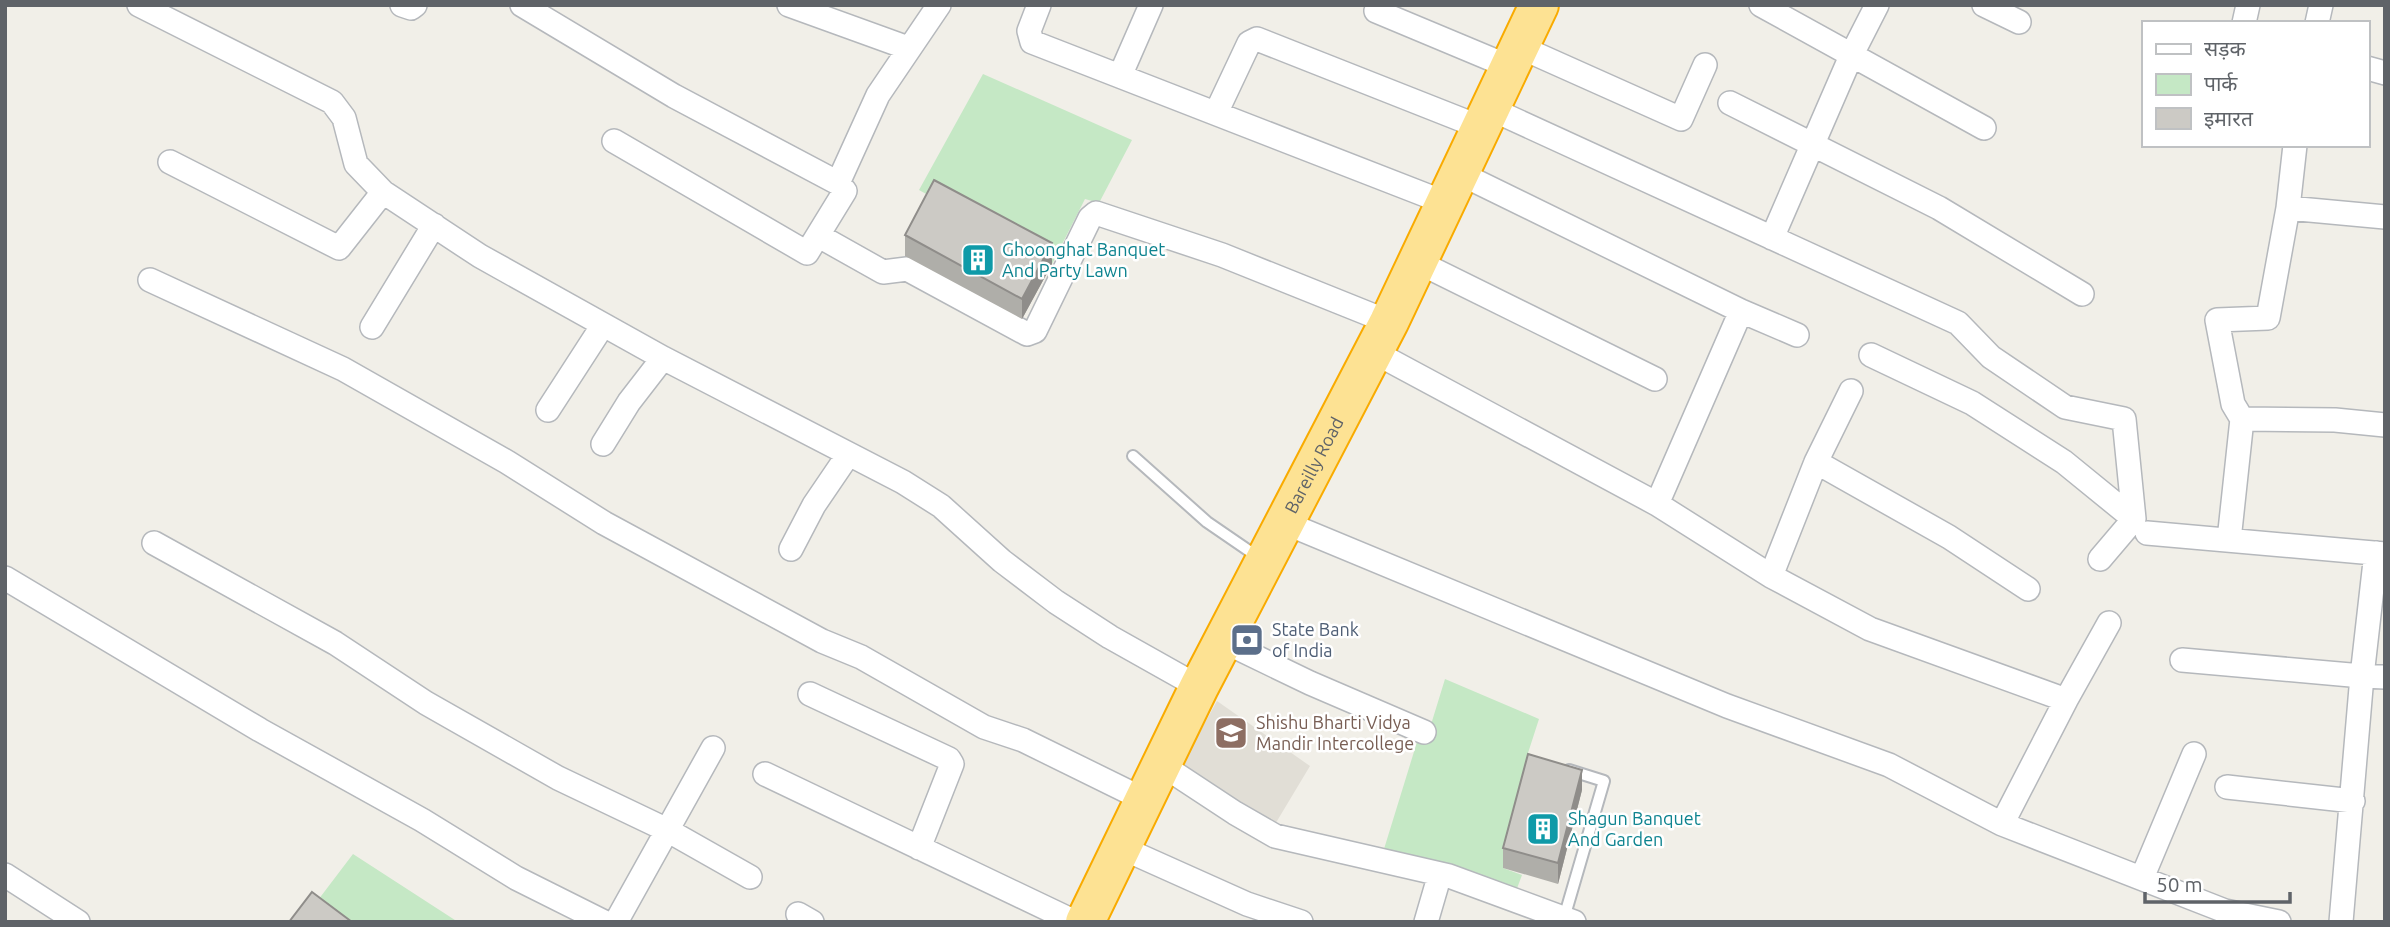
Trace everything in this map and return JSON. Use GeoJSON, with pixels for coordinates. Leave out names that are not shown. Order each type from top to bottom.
{"type":"FeatureCollection","features":[{"type":"Feature","properties":{"kind":"highway","name":"Bareilly Road"},"geometry":{"type":"LineString","coordinates":[[1085,922],[1199,687],[1381,337],[1539,5]]}},
{"type":"Feature","properties":{"kind":"street"},"geometry":{"type":"LineString","coordinates":[[139,5],[332,102],[344,118],[356,163],[383,192],[480,256],[663,358],[903,482],[941,506],[1002,561],[1056,602],[1110,637],[1199,687]]}},
{"type":"Feature","properties":{"kind":"street"},"geometry":{"type":"LineString","coordinates":[[402,5],[411,8],[415,5]]}},
{"type":"Feature","properties":{"kind":"street"},"geometry":{"type":"LineString","coordinates":[[522,5],[674,96],[838,183],[845,191],[810,250],[803,251],[614,141]]}},
{"type":"Feature","properties":{"kind":"street"},"geometry":{"type":"LineString","coordinates":[[789,5],[908,48]]}},
{"type":"Feature","properties":{"kind":"street"},"geometry":{"type":"LineString","coordinates":[[838,183],[878,95],[939,5]]}},
{"type":"Feature","properties":{"kind":"street"},"geometry":{"type":"LineString","coordinates":[[1040,5],[1029,31],[1032,43],[1216,113],[1452,188],[1797,335]]}},
{"type":"Feature","properties":{"kind":"street"},"geometry":{"type":"LineString","coordinates":[[1120,76],[1151,5]]}},
{"type":"Feature","properties":{"kind":"street"},"geometry":{"type":"LineString","coordinates":[[1772,237],[1851,55],[1877,5]]}},
{"type":"Feature","properties":{"kind":"street"},"geometry":{"type":"LineString","coordinates":[[1984,5],[2019,22]]}},
{"type":"Feature","properties":{"kind":"street"},"geometry":{"type":"LineString","coordinates":[[1763,6],[1984,128]]}},
{"type":"Feature","properties":{"kind":"street"},"geometry":{"type":"LineString","coordinates":[[1376,11],[1515,57],[1681,119],[1705,65]]}},
{"type":"Feature","properties":{"kind":"street"},"geometry":{"type":"LineString","coordinates":[[1216,113],[1249,43],[1257,39],[1485,118],[1772,237],[1958,323],[1991,357],[2065,407],[2124,419],[2141,526]]}},
{"type":"Feature","properties":{"kind":"street"},"geometry":{"type":"LineString","coordinates":[[1730,103],[1939,208],[2082,294]]}},
{"type":"Feature","properties":{"kind":"street"},"geometry":{"type":"LineString","coordinates":[[2229,540],[2242,419],[2234,404],[2217,320],[2268,318],[2288,208],[2295,147]]}},
{"type":"Feature","properties":{"kind":"street"},"geometry":{"type":"LineString","coordinates":[[170,162],[340,248],[383,192]]}},
{"type":"Feature","properties":{"kind":"street"},"geometry":{"type":"LineString","coordinates":[[2288,208],[2385,217]]}},
{"type":"Feature","properties":{"kind":"street"},"geometry":{"type":"LineString","coordinates":[[819,236],[883,272],[907,269],[1027,334],[1035,331],[1096,213],[1222,255],[1381,337],[1772,576],[1870,629],[2066,700]]}},
{"type":"Feature","properties":{"kind":"street"},"geometry":{"type":"LineString","coordinates":[[372,327],[434,225]]}},
{"type":"Feature","properties":{"kind":"street"},"geometry":{"type":"LineString","coordinates":[[1418,262],[1655,379]]}},
{"type":"Feature","properties":{"kind":"street"},"geometry":{"type":"LineString","coordinates":[[150,280],[343,369],[507,463],[604,523],[822,640],[861,657],[984,727],[1023,740],[1145,800]]}},
{"type":"Feature","properties":{"kind":"street"},"geometry":{"type":"LineString","coordinates":[[1657,504],[1741,311]]}},
{"type":"Feature","properties":{"kind":"street"},"geometry":{"type":"LineString","coordinates":[[548,410],[603,324]]}},
{"type":"Feature","properties":{"kind":"street"},"geometry":{"type":"LineString","coordinates":[[1871,355],[1972,403],[2064,462],[2141,526],[2229,540],[2380,554],[2373,677],[2353,801],[2341,922]]}},
{"type":"Feature","properties":{"kind":"street"},"geometry":{"type":"LineString","coordinates":[[603,444],[629,402],[663,358]]}},
{"type":"Feature","properties":{"kind":"street"},"geometry":{"type":"LineString","coordinates":[[1772,576],[1816,462],[1851,391]]}},
{"type":"Feature","properties":{"kind":"street"},"geometry":{"type":"LineString","coordinates":[[2242,419],[2334,420],[2385,425]]}},
{"type":"Feature","properties":{"kind":"street"},"geometry":{"type":"LineString","coordinates":[[791,549],[814,505],[848,455]]}},
{"type":"Feature","properties":{"kind":"street"},"geometry":{"type":"LineString","coordinates":[[1816,462],[1949,537],[2028,589]]}},
{"type":"Feature","properties":{"kind":"street"},"geometry":{"type":"LineString","coordinates":[[1283,522],[1727,706],[1889,765],[2002,824],[2225,911],[2278,922]]}},
{"type":"Feature","properties":{"kind":"street"},"geometry":{"type":"LineString","coordinates":[[2100,559],[2141,526]]}},
{"type":"Feature","properties":{"kind":"street"},"geometry":{"type":"LineString","coordinates":[[154,543],[335,643],[426,703],[558,778],[667,830],[750,877]]}},
{"type":"Feature","properties":{"kind":"street"},"geometry":{"type":"LineString","coordinates":[[5,578],[260,730],[422,820],[516,878],[604,922]]}},
{"type":"Feature","properties":{"kind":"street"},"geometry":{"type":"LineString","coordinates":[[2002,824],[2109,623]]}},
{"type":"Feature","properties":{"kind":"street"},"geometry":{"type":"LineString","coordinates":[[1223,641],[1310,683],[1424,732]]}},
{"type":"Feature","properties":{"kind":"street"},"geometry":{"type":"LineString","coordinates":[[2182,660],[2373,677]]}},
{"type":"Feature","properties":{"kind":"street"},"geometry":{"type":"LineString","coordinates":[[810,694],[949,759],[952,764],[919,848]]}},
{"type":"Feature","properties":{"kind":"street"},"geometry":{"type":"LineString","coordinates":[[616,922],[713,748]]}},
{"type":"Feature","properties":{"kind":"street"},"geometry":{"type":"LineString","coordinates":[[2142,878],[2194,754]]}},
{"type":"Feature","properties":{"kind":"street"},"geometry":{"type":"LineString","coordinates":[[1162,765],[1275,836],[1440,874],[1569,920]]}},
{"type":"Feature","properties":{"kind":"street"},"geometry":{"type":"LineString","coordinates":[[765,774],[1075,922]]}},
{"type":"Feature","properties":{"kind":"street"},"geometry":{"type":"LineString","coordinates":[[2227,787],[2353,801]]}},
{"type":"Feature","properties":{"kind":"street"},"geometry":{"type":"LineString","coordinates":[[1122,848],[1247,904],[1301,922]]}},
{"type":"Feature","properties":{"kind":"street"},"geometry":{"type":"LineString","coordinates":[[1426,922],[1440,874]]}},
{"type":"Feature","properties":{"kind":"street"},"geometry":{"type":"LineString","coordinates":[[5,875],[78,922]]}},
{"type":"Feature","properties":{"kind":"lane"},"geometry":{"type":"LineString","coordinates":[[1133,456],[1207,522],[1264,560]]}},
{"type":"Feature","properties":{"kind":"lane"},"geometry":{"type":"LineString","coordinates":[[1553,765],[1604,781],[1569,920]]}},
{"type":"Feature","properties":{"kind":"shaded area","name":"Shishu Bharti Vidya Mandir Intercollege"},"geometry":{"type":"Polygon","coordinates":[[[1217,701],[1310,766],[1274,826],[1181,766],[1217,701]]]}},
{"type":"Feature","properties":{"kind":"green space"},"geometry":{"type":"Polygon","coordinates":[[[983,74],[1132,140],[1099,203],[1085,199],[1052,264],[919,190],[983,74]]]}},
{"type":"Feature","properties":{"kind":"green space"},"geometry":{"type":"Polygon","coordinates":[[[1445,679],[1539,719],[1528,753],[1541,758],[1503,868],[1522,875],[1516,891],[1384,849],[1417,742],[1425,744],[1445,679]]]}},
{"type":"Feature","properties":{"kind":"green space"},"geometry":{"type":"Polygon","coordinates":[[[353,854],[458,922],[330,922],[312,908],[353,854]]]}},
{"type":"Feature","properties":{"kind":"building","name":"Ghoonghat Banquet And Party Lawn"},"geometry":{"type":"Polygon","coordinates":[[[934,180],[1052,243],[1022,299],[905,235],[934,180]]]}},
{"type":"Feature","properties":{"kind":"building","name":"Shagun Banquet And Garden"},"geometry":{"type":"Polygon","coordinates":[[[1528,754],[1582,770],[1558,863],[1503,848],[1528,754]]]}},
{"type":"Feature","properties":{"kind":"building"},"geometry":{"type":"Polygon","coordinates":[[[312,892],[352,922],[289,922],[312,892]]]}},
{"type":"Feature","properties":{"kind":"place","name":"Ghoonghat Banquet And Party Lawn"},"geometry":{"type":"Point","coordinates":[978,260]}},
{"type":"Feature","properties":{"kind":"place","name":"State Bank of India"},"geometry":{"type":"Point","coordinates":[1247,640]}},
{"type":"Feature","properties":{"kind":"place","name":"Shishu Bharti Vidya Mandir Intercollege"},"geometry":{"type":"Point","coordinates":[1231,733]}},
{"type":"Feature","properties":{"kind":"place","name":"Shagun Banquet And Garden"},"geometry":{"type":"Point","coordinates":[1543,829]}}]}
